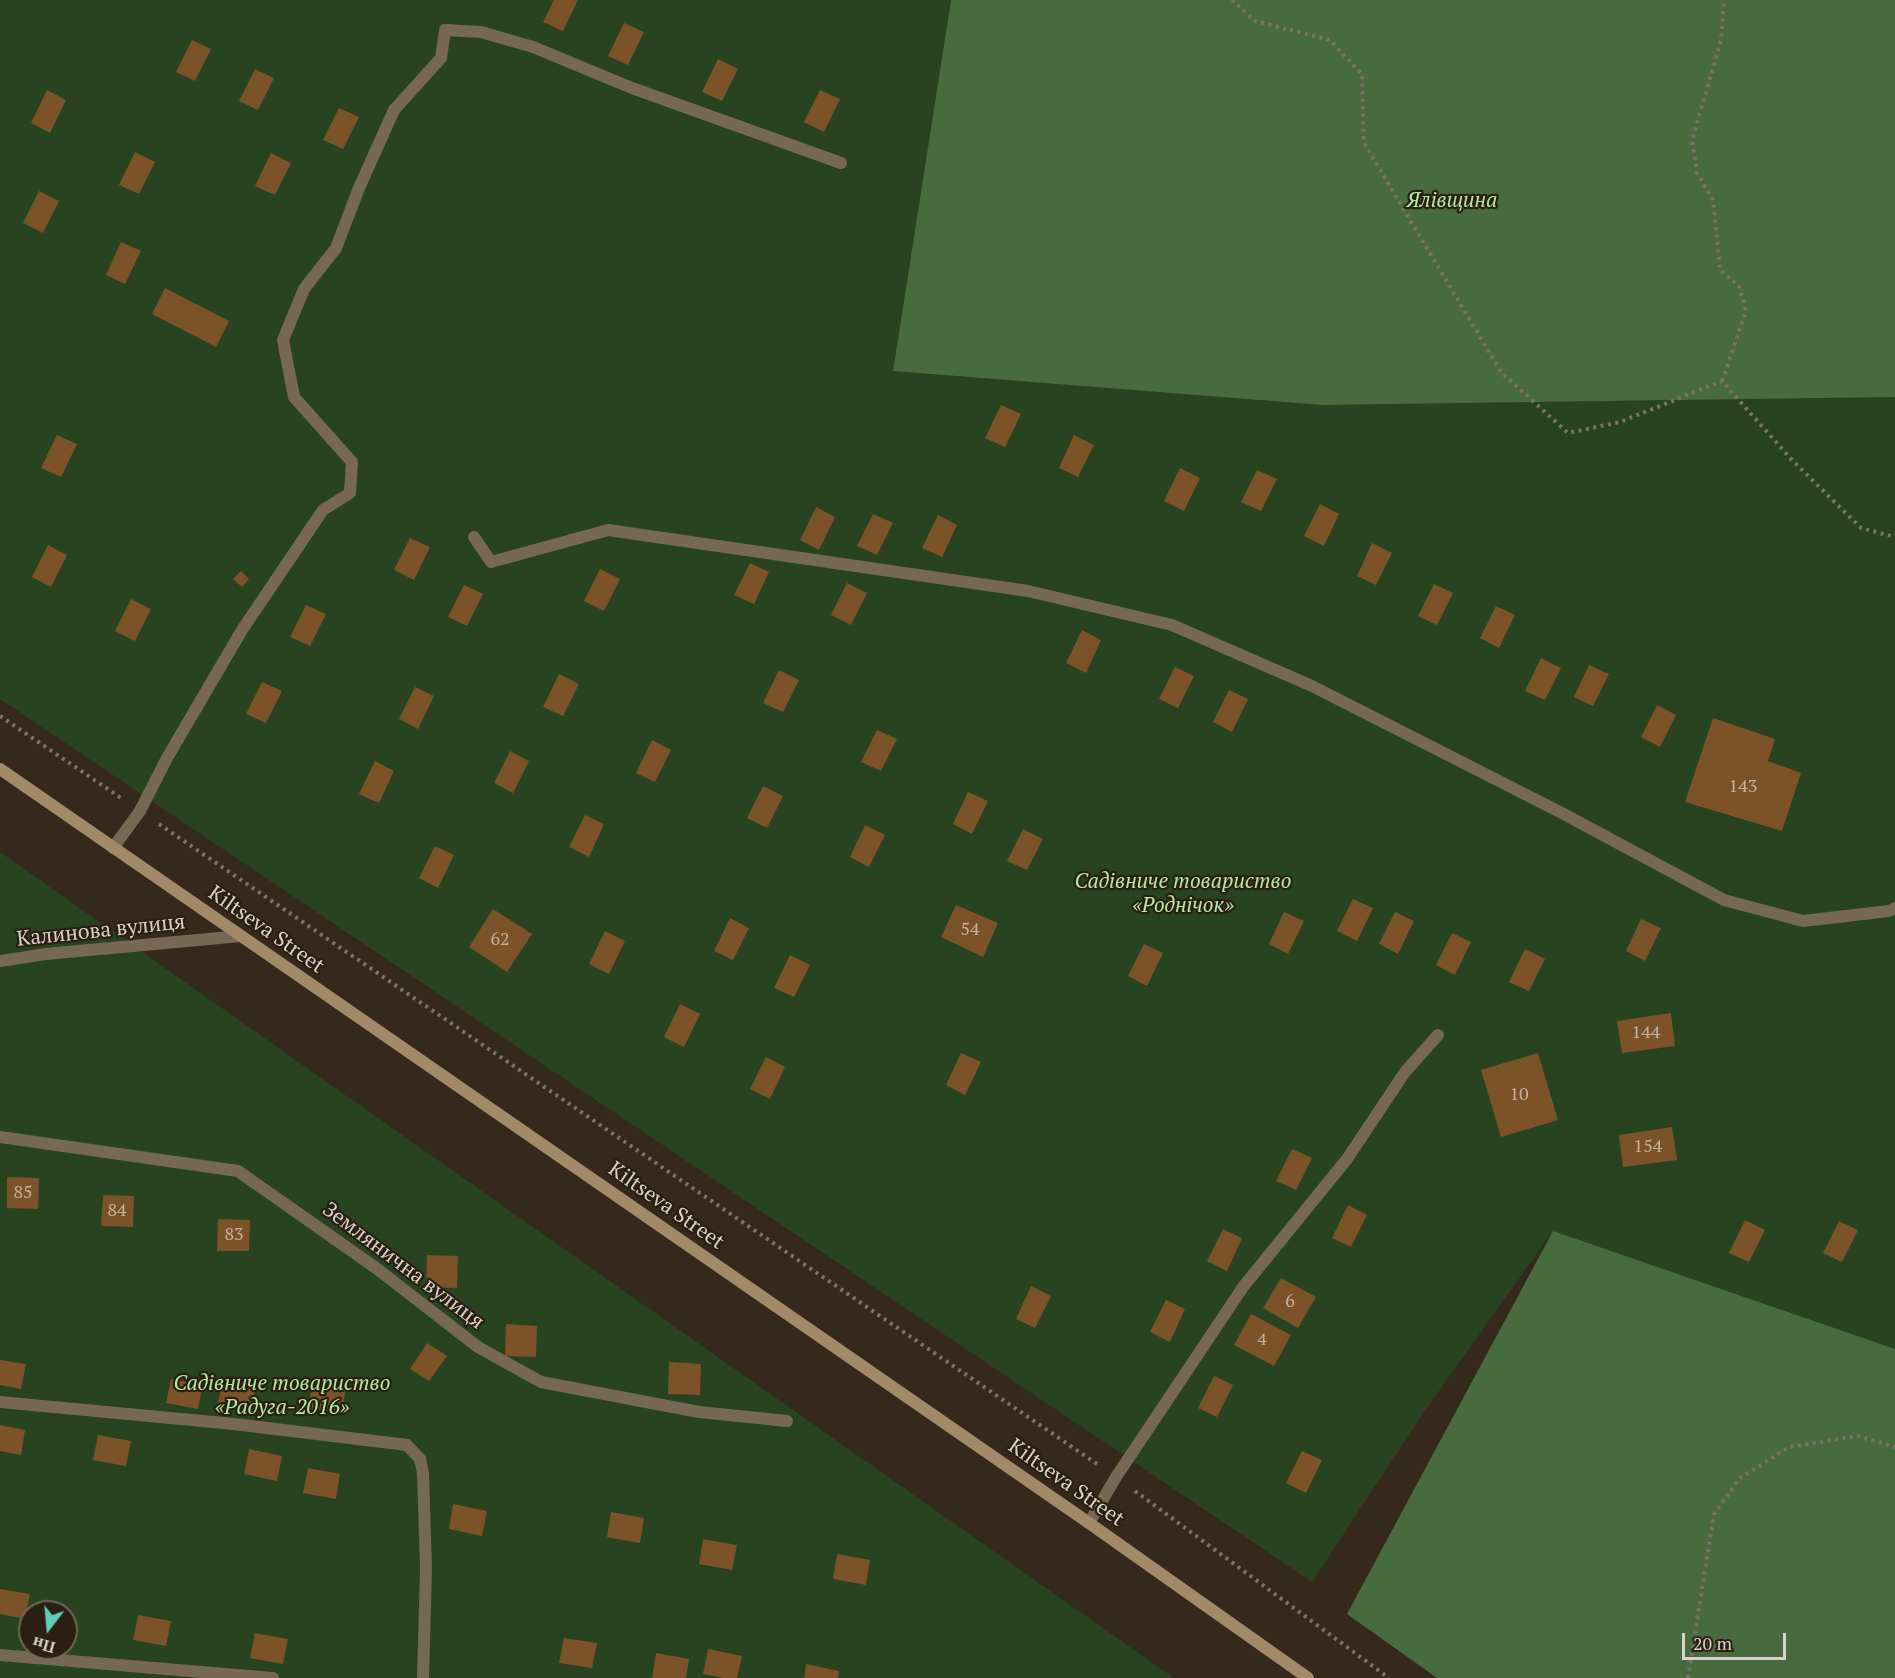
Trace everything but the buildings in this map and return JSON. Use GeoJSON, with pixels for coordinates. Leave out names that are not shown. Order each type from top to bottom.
{"type":"FeatureCollection","features":[{"type":"Feature","properties":{"kind":"main road","name":"Kiltseva Street"},"geometry":{"type":"LineString","coordinates":[[0,769],[1089,1523],[1308,1678]]}},
{"type":"Feature","properties":{"kind":"street"},"geometry":{"type":"LineString","coordinates":[[113,848],[140,811],[167,758],[243,630],[323,510],[350,493],[352,462],[294,397],[283,340],[304,290],[336,249],[359,188],[394,110],[441,57],[445,30],[481,32],[533,47],[632,88],[841,163]]}},
{"type":"Feature","properties":{"kind":"street"},"geometry":{"type":"LineString","coordinates":[[474,537],[491,562],[608,530],[1028,591],[1172,625],[1322,691],[1560,812],[1724,900],[1803,921],[1890,911],[1895,908]]}},
{"type":"Feature","properties":{"kind":"street","name":"Калинова вулиця"},"geometry":{"type":"LineString","coordinates":[[0,961],[46,954],[241,936]]}},
{"type":"Feature","properties":{"kind":"street"},"geometry":{"type":"LineString","coordinates":[[1089,1523],[1116,1477],[1243,1287],[1347,1159],[1405,1072],[1438,1035]]}},
{"type":"Feature","properties":{"kind":"street","name":"Землянична вулиця"},"geometry":{"type":"LineString","coordinates":[[0,1137],[238,1171],[376,1268],[478,1347],[541,1382],[699,1412],[787,1420]]}},
{"type":"Feature","properties":{"kind":"street"},"geometry":{"type":"LineString","coordinates":[[0,1402],[234,1425],[407,1446],[420,1459],[423,1473],[426,1568],[423,1678]]}},
{"type":"Feature","properties":{"kind":"street"},"geometry":{"type":"LineString","coordinates":[[0,1655],[273,1678]]}},
{"type":"Feature","properties":{"kind":"path"},"geometry":{"type":"LineString","coordinates":[[1232,0],[1255,21],[1330,40],[1362,74],[1364,143],[1501,372],[1568,433],[1620,422],[1722,381],[1746,311],[1739,286],[1720,270],[1713,200],[1697,172],[1692,140],[1721,40],[1724,0]]}},
{"type":"Feature","properties":{"kind":"path"},"geometry":{"type":"LineString","coordinates":[[1722,381],[1791,459],[1862,528],[1895,537]]}},
{"type":"Feature","properties":{"kind":"path"},"geometry":{"type":"LineString","coordinates":[[0,716],[1116,1477],[1389,1678]]}},
{"type":"Feature","properties":{"kind":"path"},"geometry":{"type":"LineString","coordinates":[[1688,1678],[1714,1514],[1740,1478],[1789,1447],[1858,1436],[1895,1447]]}},
{"type":"Feature","properties":{"kind":"green space","name":"Садівниче товариство «Роднічок»"},"geometry":{"type":"Polygon","coordinates":[[[0,0],[951,0],[893,371],[1322,405],[1895,397],[1895,1355],[1553,1231],[1424,1412],[1312,1582],[0,699],[0,0]]]}},
{"type":"Feature","properties":{"kind":"green space","name":"Ялівщина"},"geometry":{"type":"Polygon","coordinates":[[[951,0],[1895,0],[1895,397],[1322,405],[893,371],[951,0]]]}},
{"type":"Feature","properties":{"kind":"green space","name":"Садівниче товариство «Радуга-2016»"},"geometry":{"type":"Polygon","coordinates":[[[0,852],[1174,1678],[0,1678],[0,852]]]}},
{"type":"Feature","properties":{"kind":"green space"},"geometry":{"type":"Polygon","coordinates":[[[1553,1231],[1895,1349],[1895,1678],[1437,1678],[1347,1614],[1553,1231]]]}}]}
